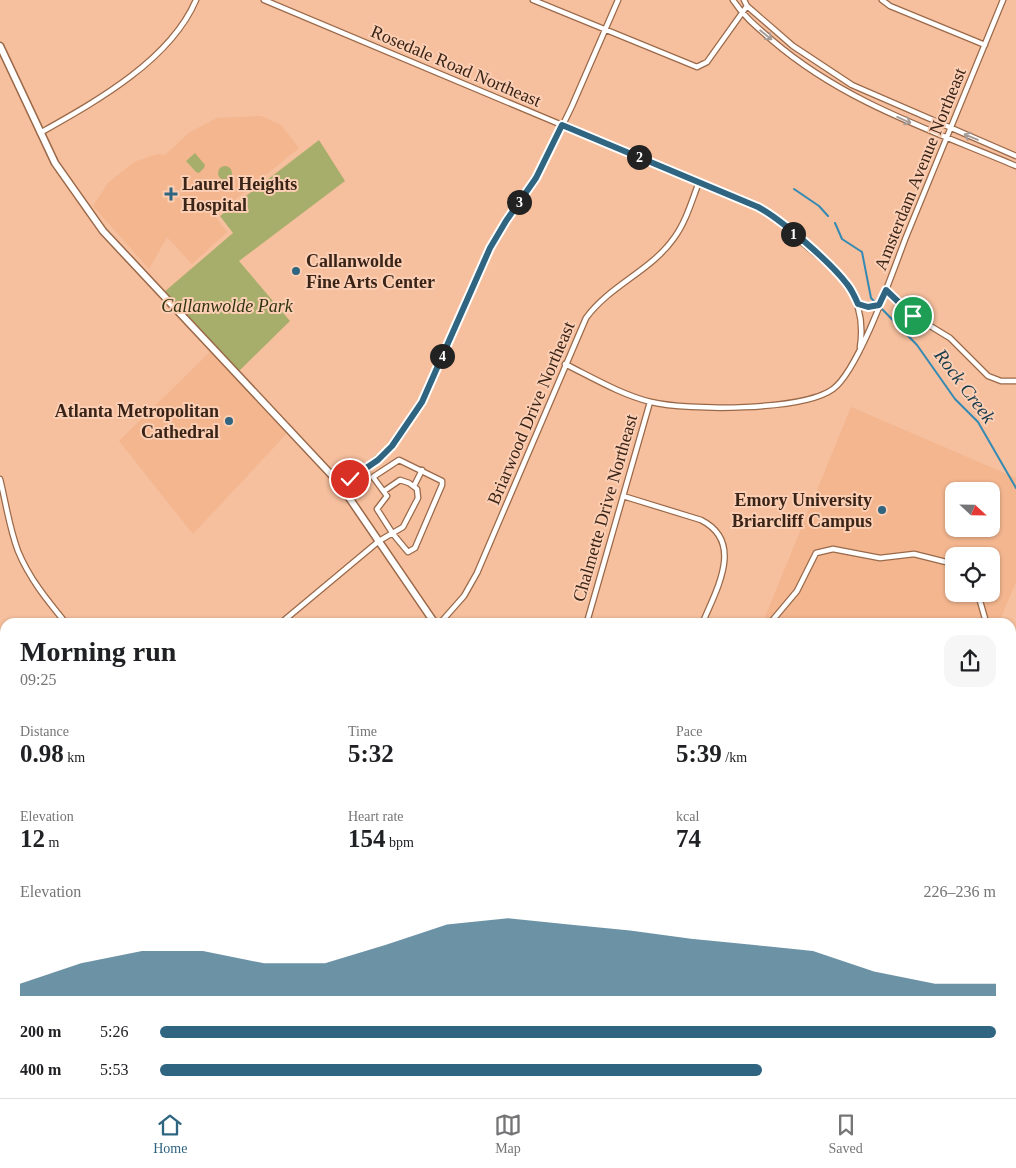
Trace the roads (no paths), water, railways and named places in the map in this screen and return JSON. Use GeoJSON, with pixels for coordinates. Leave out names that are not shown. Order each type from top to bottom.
{"type":"FeatureCollection","features":[{"type":"Feature","properties":{"kind":"main road"},"geometry":{"type":"LineString","coordinates":[[0,46],[40,133],[66,180],[103,231],[247,382],[341,486],[431,618]]}},
{"type":"Feature","properties":{"kind":"street"},"geometry":{"type":"LineString","coordinates":[[40,133],[90,105],[160,50],[182,23],[196,0]]}},
{"type":"Feature","properties":{"kind":"street","name":"Rosedale Road Northeast"},"geometry":{"type":"LineString","coordinates":[[264,0],[758,207],[770,215],[844,280],[858,304],[862,328],[860,347]]}},
{"type":"Feature","properties":{"kind":"street"},"geometry":{"type":"LineString","coordinates":[[533,0],[696,67],[706,62],[747,6]]}},
{"type":"Feature","properties":{"kind":"street"},"geometry":{"type":"LineString","coordinates":[[341,486],[378,460],[397,440],[422,402],[490,248],[536,178],[606,31],[618,0]]}},
{"type":"Feature","properties":{"kind":"street"},"geometry":{"type":"LineString","coordinates":[[733,0],[742,13],[783,50],[817,76],[867,104],[1016,166]]}},
{"type":"Feature","properties":{"kind":"street"},"geometry":{"type":"LineString","coordinates":[[744,0],[747,6],[792,46],[823,68],[863,91],[1016,156]]}},
{"type":"Feature","properties":{"kind":"street"},"geometry":{"type":"LineString","coordinates":[[882,0],[890,6],[985,45]]}},
{"type":"Feature","properties":{"kind":"street"},"geometry":{"type":"LineString","coordinates":[[890,6],[892,0]]}},
{"type":"Feature","properties":{"kind":"street","name":"Amsterdam Avenue Northeast"},"geometry":{"type":"LineString","coordinates":[[565,364],[650,402],[712,409],[810,400],[826,393],[841,382],[860,347],[886,290],[1003,0]]}},
{"type":"Feature","properties":{"kind":"street"},"geometry":{"type":"LineString","coordinates":[[817,76],[823,68]]}},
{"type":"Feature","properties":{"kind":"street","name":"Briarwood Drive Northeast"},"geometry":{"type":"LineString","coordinates":[[445,618],[464,596],[477,573],[586,318],[599,301],[657,257],[674,240],[699,182]]}},
{"type":"Feature","properties":{"kind":"street"},"geometry":{"type":"LineString","coordinates":[[886,290],[909,313],[950,338],[988,376],[1001,381],[1016,381]]}},
{"type":"Feature","properties":{"kind":"street"},"geometry":{"type":"LineString","coordinates":[[858,304],[868,307],[879,305]]}},
{"type":"Feature","properties":{"kind":"street","name":"Chalmette Drive Northeast"},"geometry":{"type":"LineString","coordinates":[[588,618],[650,402]]}},
{"type":"Feature","properties":{"kind":"street"},"geometry":{"type":"LineString","coordinates":[[378,460],[385,468]]}},
{"type":"Feature","properties":{"kind":"street"},"geometry":{"type":"LineString","coordinates":[[399,460],[422,470],[440,478],[442,485],[416,548],[408,552],[393,534],[377,509],[387,496],[373,477],[399,460]]}},
{"type":"Feature","properties":{"kind":"street"},"geometry":{"type":"LineString","coordinates":[[414,486],[422,470]]}},
{"type":"Feature","properties":{"kind":"street"},"geometry":{"type":"LineString","coordinates":[[0,479],[13,535],[22,560],[37,586],[62,618]]}},
{"type":"Feature","properties":{"kind":"street"},"geometry":{"type":"LineString","coordinates":[[287,618],[379,541],[403,527],[412,514],[419,496],[414,486],[400,480],[384,491]]}},
{"type":"Feature","properties":{"kind":"street"},"geometry":{"type":"LineString","coordinates":[[623,496],[701,520],[711,527],[720,538],[724,548],[725,563],[704,618]]}},
{"type":"Feature","properties":{"kind":"street"},"geometry":{"type":"LineString","coordinates":[[774,618],[797,591],[812,558],[816,553],[824,550],[833,549],[888,558],[914,554],[945,562]]}},
{"type":"Feature","properties":{"kind":"street"},"geometry":{"type":"LineString","coordinates":[[980,602],[985,618]]}},
{"type":"Feature","properties":{"kind":"waterway","name":"Rock Creek"},"geometry":{"type":"LineString","coordinates":[[794,189],[819,206],[828,216]]}},
{"type":"Feature","properties":{"kind":"waterway","name":"Rock Creek"},"geometry":{"type":"LineString","coordinates":[[835,223],[842,239],[862,252],[871,298],[875,302]]}},
{"type":"Feature","properties":{"kind":"waterway","name":"Rock Creek"},"geometry":{"type":"LineString","coordinates":[[882,309],[917,345],[955,399],[978,422],[1016,488]]}},
{"type":"Feature","properties":{"kind":"place","name":"Laurel Heights Hospital"},"geometry":{"type":"Point","coordinates":[171,194]}},
{"type":"Feature","properties":{"kind":"place","name":"Callanwolde Fine Arts Center"},"geometry":{"type":"Point","coordinates":[296,271]}},
{"type":"Feature","properties":{"kind":"place","name":"Atlanta Metropolitan Cathedral"},"geometry":{"type":"Point","coordinates":[229,421]}},
{"type":"Feature","properties":{"kind":"place","name":"Emory University Briarcliff Campus"},"geometry":{"type":"Point","coordinates":[882,510]}},
{"type":"Feature","properties":{"kind":"park label","name":"Callanwolde Park"},"geometry":{"type":"Point","coordinates":[227,306]}}]}
